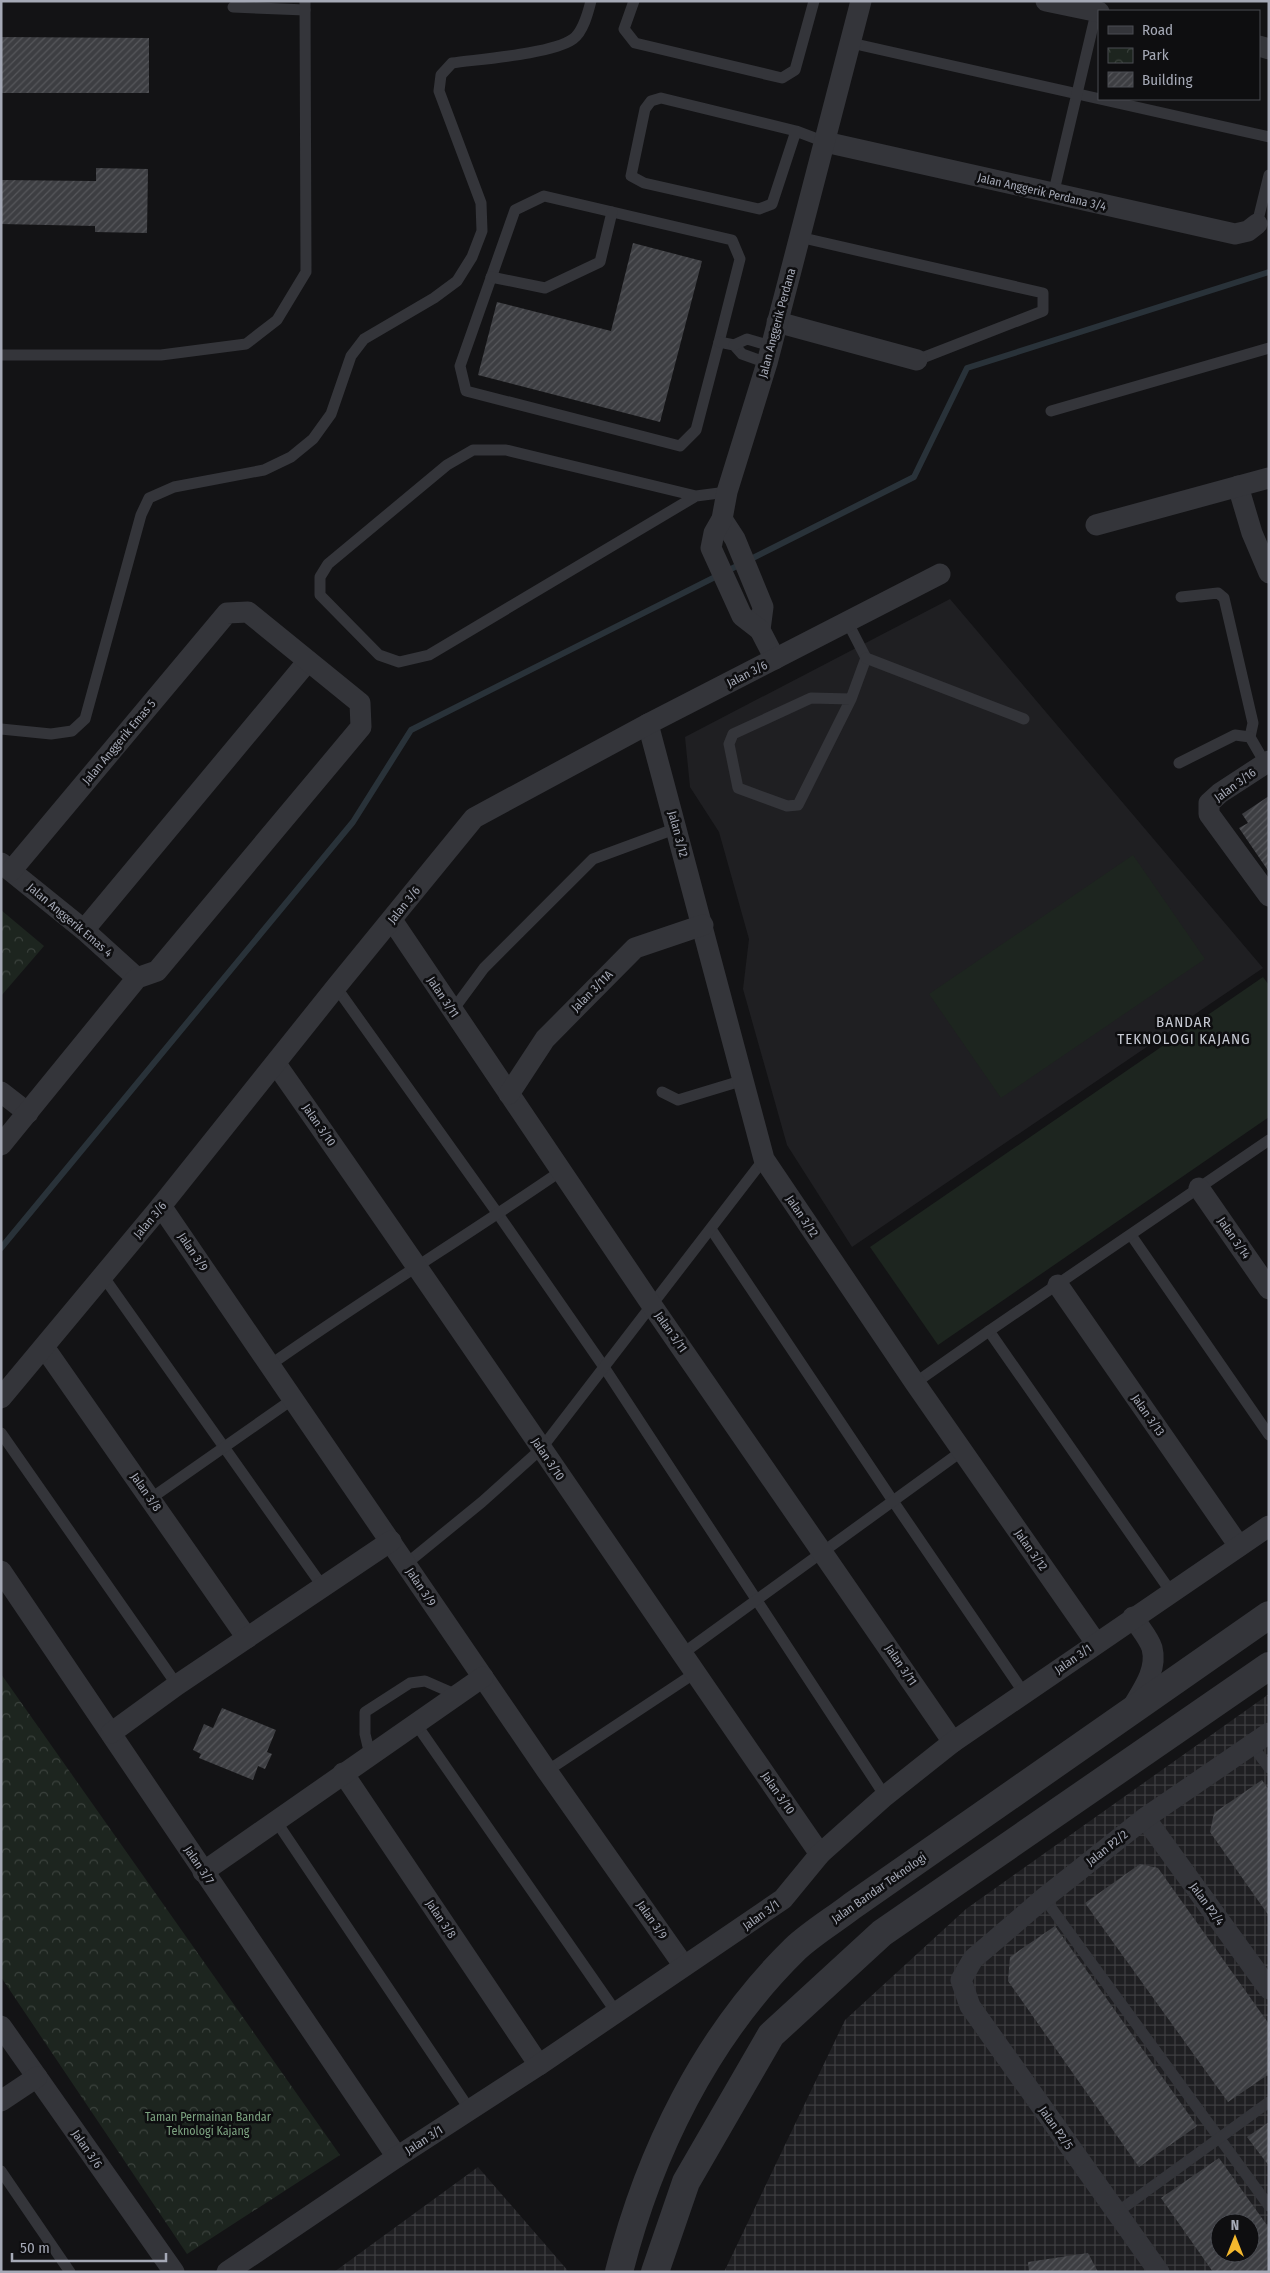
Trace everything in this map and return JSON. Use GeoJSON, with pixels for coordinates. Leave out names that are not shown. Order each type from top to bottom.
{"type":"FeatureCollection","features":[{"type":"Feature","properties":{"kind":"street","name":"Jalan Anggerik Perdana"},"geometry":{"type":"LineString","coordinates":[[775,659],[760,630],[742,616],[711,548],[714,533],[722,519],[727,492],[769,354],[861,1]]}},
{"type":"Feature","properties":{"kind":"street"},"geometry":{"type":"LineString","coordinates":[[1046,1],[1098,8]]}},
{"type":"Feature","properties":{"kind":"street","name":"Jalan Anggerik Perdana 3/4"},"geometry":{"type":"LineString","coordinates":[[825,142],[1235,234],[1248,231],[1257,224]]}},
{"type":"Feature","properties":{"kind":"street"},"geometry":{"type":"LineString","coordinates":[[777,322],[917,360]]}},
{"type":"Feature","properties":{"kind":"street"},"geometry":{"type":"LineString","coordinates":[[1096,525],[1269,478]]}},
{"type":"Feature","properties":{"kind":"street"},"geometry":{"type":"LineString","coordinates":[[1238,486],[1252,533],[1269,573]]}},
{"type":"Feature","properties":{"kind":"street"},"geometry":{"type":"LineString","coordinates":[[722,519],[735,539],[763,607],[760,630]]}},
{"type":"Feature","properties":{"kind":"street","name":"Jalan 3/6"},"geometry":{"type":"LineString","coordinates":[[1,1398],[162,1206],[336,987],[474,818],[648,724],[940,574]]}},
{"type":"Feature","properties":{"kind":"street","name":"Jalan Anggerik Emas 5"},"geometry":{"type":"LineString","coordinates":[[6,867],[227,613],[248,612],[308,661]]}},
{"type":"Feature","properties":{"kind":"street"},"geometry":{"type":"LineString","coordinates":[[1,1145],[138,978],[157,970],[362,727],[360,703],[308,661],[84,930]]}},
{"type":"Feature","properties":{"kind":"street","name":"Jalan 3/12"},"geometry":{"type":"LineString","coordinates":[[648,724],[764,1159],[915,1383],[1096,1643]]}},
{"type":"Feature","properties":{"kind":"street","name":"Jalan 3/16"},"geometry":{"type":"LineString","coordinates":[[1267,762],[1220,793],[1209,803],[1209,814],[1269,896]]}},
{"type":"Feature","properties":{"kind":"street","name":"Jalan Anggerik Emas 4"},"geometry":{"type":"LineString","coordinates":[[6,867],[84,930],[138,978]]}},
{"type":"Feature","properties":{"kind":"street","name":"Jalan 3/11"},"geometry":{"type":"LineString","coordinates":[[392,920],[651,1304],[824,1551],[953,1742]]}},
{"type":"Feature","properties":{"kind":"street","name":"Jalan 3/11A"},"geometry":{"type":"LineString","coordinates":[[509,1094],[545,1039],[635,948],[703,925]]}},
{"type":"Feature","properties":{"kind":"street","name":"Jalan 3/10"},"geometry":{"type":"LineString","coordinates":[[276,1064],[418,1266],[541,1449],[820,1854]]}},
{"type":"Feature","properties":{"kind":"street"},"geometry":{"type":"LineString","coordinates":[[1,1092],[28,1113]]}},
{"type":"Feature","properties":{"kind":"street","name":"Jalan 3/14"},"geometry":{"type":"LineString","coordinates":[[1199,1188],[1269,1289]]}},
{"type":"Feature","properties":{"kind":"street","name":"Jalan 3/9"},"geometry":{"type":"LineString","coordinates":[[162,1206],[547,1771],[684,1966]]}},
{"type":"Feature","properties":{"kind":"street","name":"Jalan 3/13"},"geometry":{"type":"LineString","coordinates":[[1058,1285],[1238,1546]]}},
{"type":"Feature","properties":{"kind":"street","name":"Jalan 3/8"},"geometry":{"type":"LineString","coordinates":[[44,1347],[247,1638]]}},
{"type":"Feature","properties":{"kind":"street","name":"Jalan 3/1"},"geometry":{"type":"LineString","coordinates":[[228,2272],[397,2157],[539,2065],[783,1899],[820,1854],[886,1796],[953,1742],[1133,1617],[1269,1526]]}},
{"type":"Feature","properties":{"kind":"street"},"geometry":{"type":"LineString","coordinates":[[111,1733],[177,1685],[391,1542]]}},
{"type":"Feature","properties":{"kind":"street","name":"Jalan 3/7"},"geometry":{"type":"LineString","coordinates":[[1,1571],[397,2157]]}},
{"type":"Feature","properties":{"kind":"street","name":"Jalan Bandar Teknologi"},"geometry":{"type":"LineString","coordinates":[[619,2272],[628,2238],[657,2155],[697,2077],[742,2009],[796,1948],[852,1906],[1269,1615]]}},
{"type":"Feature","properties":{"kind":"street"},"geometry":{"type":"LineString","coordinates":[[1129,1713],[1149,1678],[1154,1663],[1152,1647],[1133,1617]]}},
{"type":"Feature","properties":{"kind":"street"},"geometry":{"type":"LineString","coordinates":[[655,2272],[686,2182],[771,2035],[882,1932],[1269,1666]]}},
{"type":"Feature","properties":{"kind":"street"},"geometry":{"type":"LineString","coordinates":[[203,1872],[483,1677]]}},
{"type":"Feature","properties":{"kind":"street","name":"Jalan P2/2"},"geometry":{"type":"LineString","coordinates":[[961,1980],[973,1959],[1044,1898],[1145,1818],[1260,1739]]}},
{"type":"Feature","properties":{"kind":"street"},"geometry":{"type":"LineString","coordinates":[[1078,1748],[1076,1759],[1080,1767],[1094,1774],[1110,1775]]}},
{"type":"Feature","properties":{"kind":"street","name":"Jalan 3/8"},"geometry":{"type":"LineString","coordinates":[[343,1773],[539,2065]]}},
{"type":"Feature","properties":{"kind":"street","name":"Jalan P2/4"},"geometry":{"type":"LineString","coordinates":[[1145,1818],[1269,1989]]}},
{"type":"Feature","properties":{"kind":"street","name":"Jalan P2/5"},"geometry":{"type":"LineString","coordinates":[[961,1980],[970,2006],[1159,2272]]}},
{"type":"Feature","properties":{"kind":"street","name":"Jalan 3/6"},"geometry":{"type":"LineString","coordinates":[[1,2026],[174,2272]]}},
{"type":"Feature","properties":{"kind":"street"},"geometry":{"type":"LineString","coordinates":[[1,2101],[37,2077]]}},
{"type":"Feature","properties":{"kind":"lane"},"geometry":{"type":"LineString","coordinates":[[1,729],[51,734],[72,731],[85,719],[141,515],[149,498],[174,487],[264,470],[291,457],[313,440],[331,414],[350,356],[364,339],[434,298],[457,281],[472,257],[482,231],[481,203],[439,91],[441,75],[452,63],[557,47],[574,38],[586,18],[591,1]]}},
{"type":"Feature","properties":{"kind":"lane"},"geometry":{"type":"LineString","coordinates":[[634,1],[624,29],[636,43],[782,78],[795,70],[814,1]]}},
{"type":"Feature","properties":{"kind":"lane"},"geometry":{"type":"LineString","coordinates":[[1,355],[161,355],[246,344],[277,320],[306,272],[305,5],[233,7]]}},
{"type":"Feature","properties":{"kind":"lane"},"geometry":{"type":"LineString","coordinates":[[1053,194],[1098,8]]}},
{"type":"Feature","properties":{"kind":"lane"},"geometry":{"type":"LineString","coordinates":[[851,43],[1098,99]]}},
{"type":"Feature","properties":{"kind":"lane"},"geometry":{"type":"LineString","coordinates":[[796,131],[772,204],[759,208],[644,183],[631,176],[645,109],[650,101],[662,98],[796,131],[825,142]]}},
{"type":"Feature","properties":{"kind":"lane"},"geometry":{"type":"LineString","coordinates":[[1103,100],[1269,137]]}},
{"type":"Feature","properties":{"kind":"lane"},"geometry":{"type":"LineString","coordinates":[[1257,224],[1269,175]]}},
{"type":"Feature","properties":{"kind":"lane"},"geometry":{"type":"LineString","coordinates":[[544,196],[612,212],[732,240],[740,259],[696,430],[680,446],[466,391],[460,366],[515,210],[544,196]]}},
{"type":"Feature","properties":{"kind":"lane"},"geometry":{"type":"LineString","coordinates":[[491,277],[545,288],[600,262],[612,212]]}},
{"type":"Feature","properties":{"kind":"lane"},"geometry":{"type":"LineString","coordinates":[[800,237],[1043,293],[1043,311],[917,360]]}},
{"type":"Feature","properties":{"kind":"lane"},"geometry":{"type":"LineString","coordinates":[[734,346],[747,339],[769,354]]}},
{"type":"Feature","properties":{"kind":"lane"},"geometry":{"type":"LineString","coordinates":[[719,342],[734,346],[742,354],[769,354]]}},
{"type":"Feature","properties":{"kind":"lane"},"geometry":{"type":"LineString","coordinates":[[1051,410],[1269,348]]}},
{"type":"Feature","properties":{"kind":"lane"},"geometry":{"type":"LineString","coordinates":[[696,496],[429,655],[399,662],[379,655],[320,595],[320,577],[328,564],[447,465],[473,450],[506,450],[696,496],[727,492]]}},
{"type":"Feature","properties":{"kind":"lane"},"geometry":{"type":"LineString","coordinates":[[1181,597],[1218,593],[1224,598],[1253,722],[1250,737],[1267,762]]}},
{"type":"Feature","properties":{"kind":"lane"},"geometry":{"type":"LineString","coordinates":[[847,621],[866,658],[1024,719]]}},
{"type":"Feature","properties":{"kind":"lane"},"geometry":{"type":"LineString","coordinates":[[850,699],[811,698],[733,734],[729,744],[738,788],[787,806],[798,805],[850,699],[866,658]]}},
{"type":"Feature","properties":{"kind":"lane"},"geometry":{"type":"LineString","coordinates":[[1179,763],[1236,736],[1250,737]]}},
{"type":"Feature","properties":{"kind":"lane"},"geometry":{"type":"LineString","coordinates":[[452,1010],[484,968],[593,860],[676,828]]}},
{"type":"Feature","properties":{"kind":"lane"},"geometry":{"type":"LineString","coordinates":[[336,987],[498,1214],[604,1367],[886,1796]]}},
{"type":"Feature","properties":{"kind":"lane"},"geometry":{"type":"LineString","coordinates":[[662,1092],[678,1100],[744,1080]]}},
{"type":"Feature","properties":{"kind":"lane"},"geometry":{"type":"LineString","coordinates":[[915,1383],[988,1331],[1269,1140]]}},
{"type":"Feature","properties":{"kind":"lane"},"geometry":{"type":"LineString","coordinates":[[406,1564],[482,1502],[541,1449],[764,1159]]}},
{"type":"Feature","properties":{"kind":"lane"},"geometry":{"type":"LineString","coordinates":[[270,1365],[346,1312],[562,1171]]}},
{"type":"Feature","properties":{"kind":"lane"},"geometry":{"type":"LineString","coordinates":[[712,1229],[893,1501],[1024,1693]]}},
{"type":"Feature","properties":{"kind":"lane"},"geometry":{"type":"LineString","coordinates":[[1131,1234],[1269,1435]]}},
{"type":"Feature","properties":{"kind":"lane"},"geometry":{"type":"LineString","coordinates":[[103,1276],[323,1587]]}},
{"type":"Feature","properties":{"kind":"lane"},"geometry":{"type":"LineString","coordinates":[[988,1331],[1171,1592]]}},
{"type":"Feature","properties":{"kind":"lane"},"geometry":{"type":"LineString","coordinates":[[150,1498],[293,1399]]}},
{"type":"Feature","properties":{"kind":"lane"},"geometry":{"type":"LineString","coordinates":[[1,1433],[177,1685]]}},
{"type":"Feature","properties":{"kind":"lane"},"geometry":{"type":"LineString","coordinates":[[682,1654],[962,1451]]}},
{"type":"Feature","properties":{"kind":"lane"},"geometry":{"type":"LineString","coordinates":[[547,1771],[695,1673]]}},
{"type":"Feature","properties":{"kind":"lane"},"geometry":{"type":"LineString","coordinates":[[370,1755],[365,1734],[364,1712],[410,1683],[425,1681],[457,1695]]}},
{"type":"Feature","properties":{"kind":"lane"},"geometry":{"type":"LineString","coordinates":[[416,1724],[616,2012]]}},
{"type":"Feature","properties":{"kind":"lane"},"geometry":{"type":"LineString","coordinates":[[1260,1739],[1269,1768]]}},
{"type":"Feature","properties":{"kind":"lane"},"geometry":{"type":"LineString","coordinates":[[276,1821],[470,2110]]}},
{"type":"Feature","properties":{"kind":"lane"},"geometry":{"type":"LineString","coordinates":[[1044,1898],[1269,2206]]}},
{"type":"Feature","properties":{"kind":"lane"},"geometry":{"type":"LineString","coordinates":[[1116,2213],[1269,2102]]}},
{"type":"Feature","properties":{"kind":"lane"},"geometry":{"type":"LineString","coordinates":[[1,2171],[70,2272]]}},
{"type":"Feature","properties":{"kind":"shaded area"},"geometry":{"type":"Polygon","coordinates":[[[950,599],[1263,968],[852,1247],[787,1145],[743,989],[749,939],[719,832],[690,787],[685,737],[950,599]]]}},
{"type":"Feature","properties":{"kind":"shaded area"},"geometry":{"type":"Polygon","coordinates":[[[1269,1694],[1269,2272],[724,2272],[845,2020],[966,1909],[1269,1694]]]}},
{"type":"Feature","properties":{"kind":"shaded area"},"geometry":{"type":"Polygon","coordinates":[[[478,2167],[569,2272],[334,2272],[478,2167]]]}},
{"type":"Feature","properties":{"kind":"green space"},"geometry":{"type":"Polygon","coordinates":[[[1133,855],[1205,959],[1001,1098],[929,994],[1133,855]]]}},
{"type":"Feature","properties":{"kind":"green space"},"geometry":{"type":"Polygon","coordinates":[[[1,910],[44,946],[1,996],[1,910]]]}},
{"type":"Feature","properties":{"kind":"green space"},"geometry":{"type":"Polygon","coordinates":[[[1263,977],[1269,985],[1269,1117],[938,1345],[870,1247],[1263,977]]]}},
{"type":"Feature","properties":{"kind":"green space","name":"Taman Permainan Bandar Teknologi Kajang"},"geometry":{"type":"Polygon","coordinates":[[[1,1674],[340,2155],[187,2254],[1,1977],[1,1674]]]}},
{"type":"Feature","properties":{"kind":"building"},"geometry":{"type":"Polygon","coordinates":[[[1,37],[149,38],[149,93],[1,93],[1,37]]]}},
{"type":"Feature","properties":{"kind":"building"},"geometry":{"type":"Polygon","coordinates":[[[96,168],[148,169],[147,233],[95,232],[95,226],[1,224],[1,180],[96,181],[96,168]]]}},
{"type":"Feature","properties":{"kind":"building"},"geometry":{"type":"Polygon","coordinates":[[[633,243],[702,261],[660,422],[478,375],[497,302],[611,331],[633,243]]]}},
{"type":"Feature","properties":{"kind":"building"},"geometry":{"type":"Polygon","coordinates":[[[1269,796],[1269,872],[1239,828],[1248,823],[1242,814],[1269,796]]]}},
{"type":"Feature","properties":{"kind":"building"},"geometry":{"type":"Polygon","coordinates":[[[222,1708],[276,1730],[267,1752],[272,1754],[265,1769],[258,1766],[253,1780],[199,1758],[201,1754],[193,1750],[204,1724],[213,1728],[222,1708]]]}},
{"type":"Feature","properties":{"kind":"building"},"geometry":{"type":"Polygon","coordinates":[[[1262,1780],[1269,1790],[1269,1916],[1210,1832],[1214,1813],[1262,1780]]]}},
{"type":"Feature","properties":{"kind":"building"},"geometry":{"type":"Polygon","coordinates":[[[1140,1864],[1158,1868],[1269,2024],[1269,2074],[1228,2102],[1085,1903],[1140,1864]]]}},
{"type":"Feature","properties":{"kind":"building"},"geometry":{"type":"Polygon","coordinates":[[[1055,1926],[1197,2126],[1139,2167],[1008,1981],[1010,1957],[1055,1926]]]}},
{"type":"Feature","properties":{"kind":"building"},"geometry":{"type":"Polygon","coordinates":[[[1269,2122],[1269,2166],[1247,2137],[1269,2122]]]}},
{"type":"Feature","properties":{"kind":"building"},"geometry":{"type":"Polygon","coordinates":[[[1219,2158],[1258,2213],[1210,2213],[1210,2263],[1260,2263],[1260,2215],[1269,2228],[1269,2272],[1213,2272],[1161,2198],[1219,2158]]]}},
{"type":"Feature","properties":{"kind":"building"},"geometry":{"type":"Polygon","coordinates":[[[1088,2253],[1098,2272],[1029,2272],[1028,2262],[1088,2253]]]}},
{"type":"Feature","properties":{"kind":"waterway"},"geometry":{"type":"LineString","coordinates":[[1,1248],[353,822],[411,730],[914,477],[967,368],[1269,272]]}},
{"type":"Feature","properties":{"kind":"district","name":"BANDAR TEKNOLOGI KAJANG"},"geometry":{"type":"Point","coordinates":[1184,1030]}}]}
